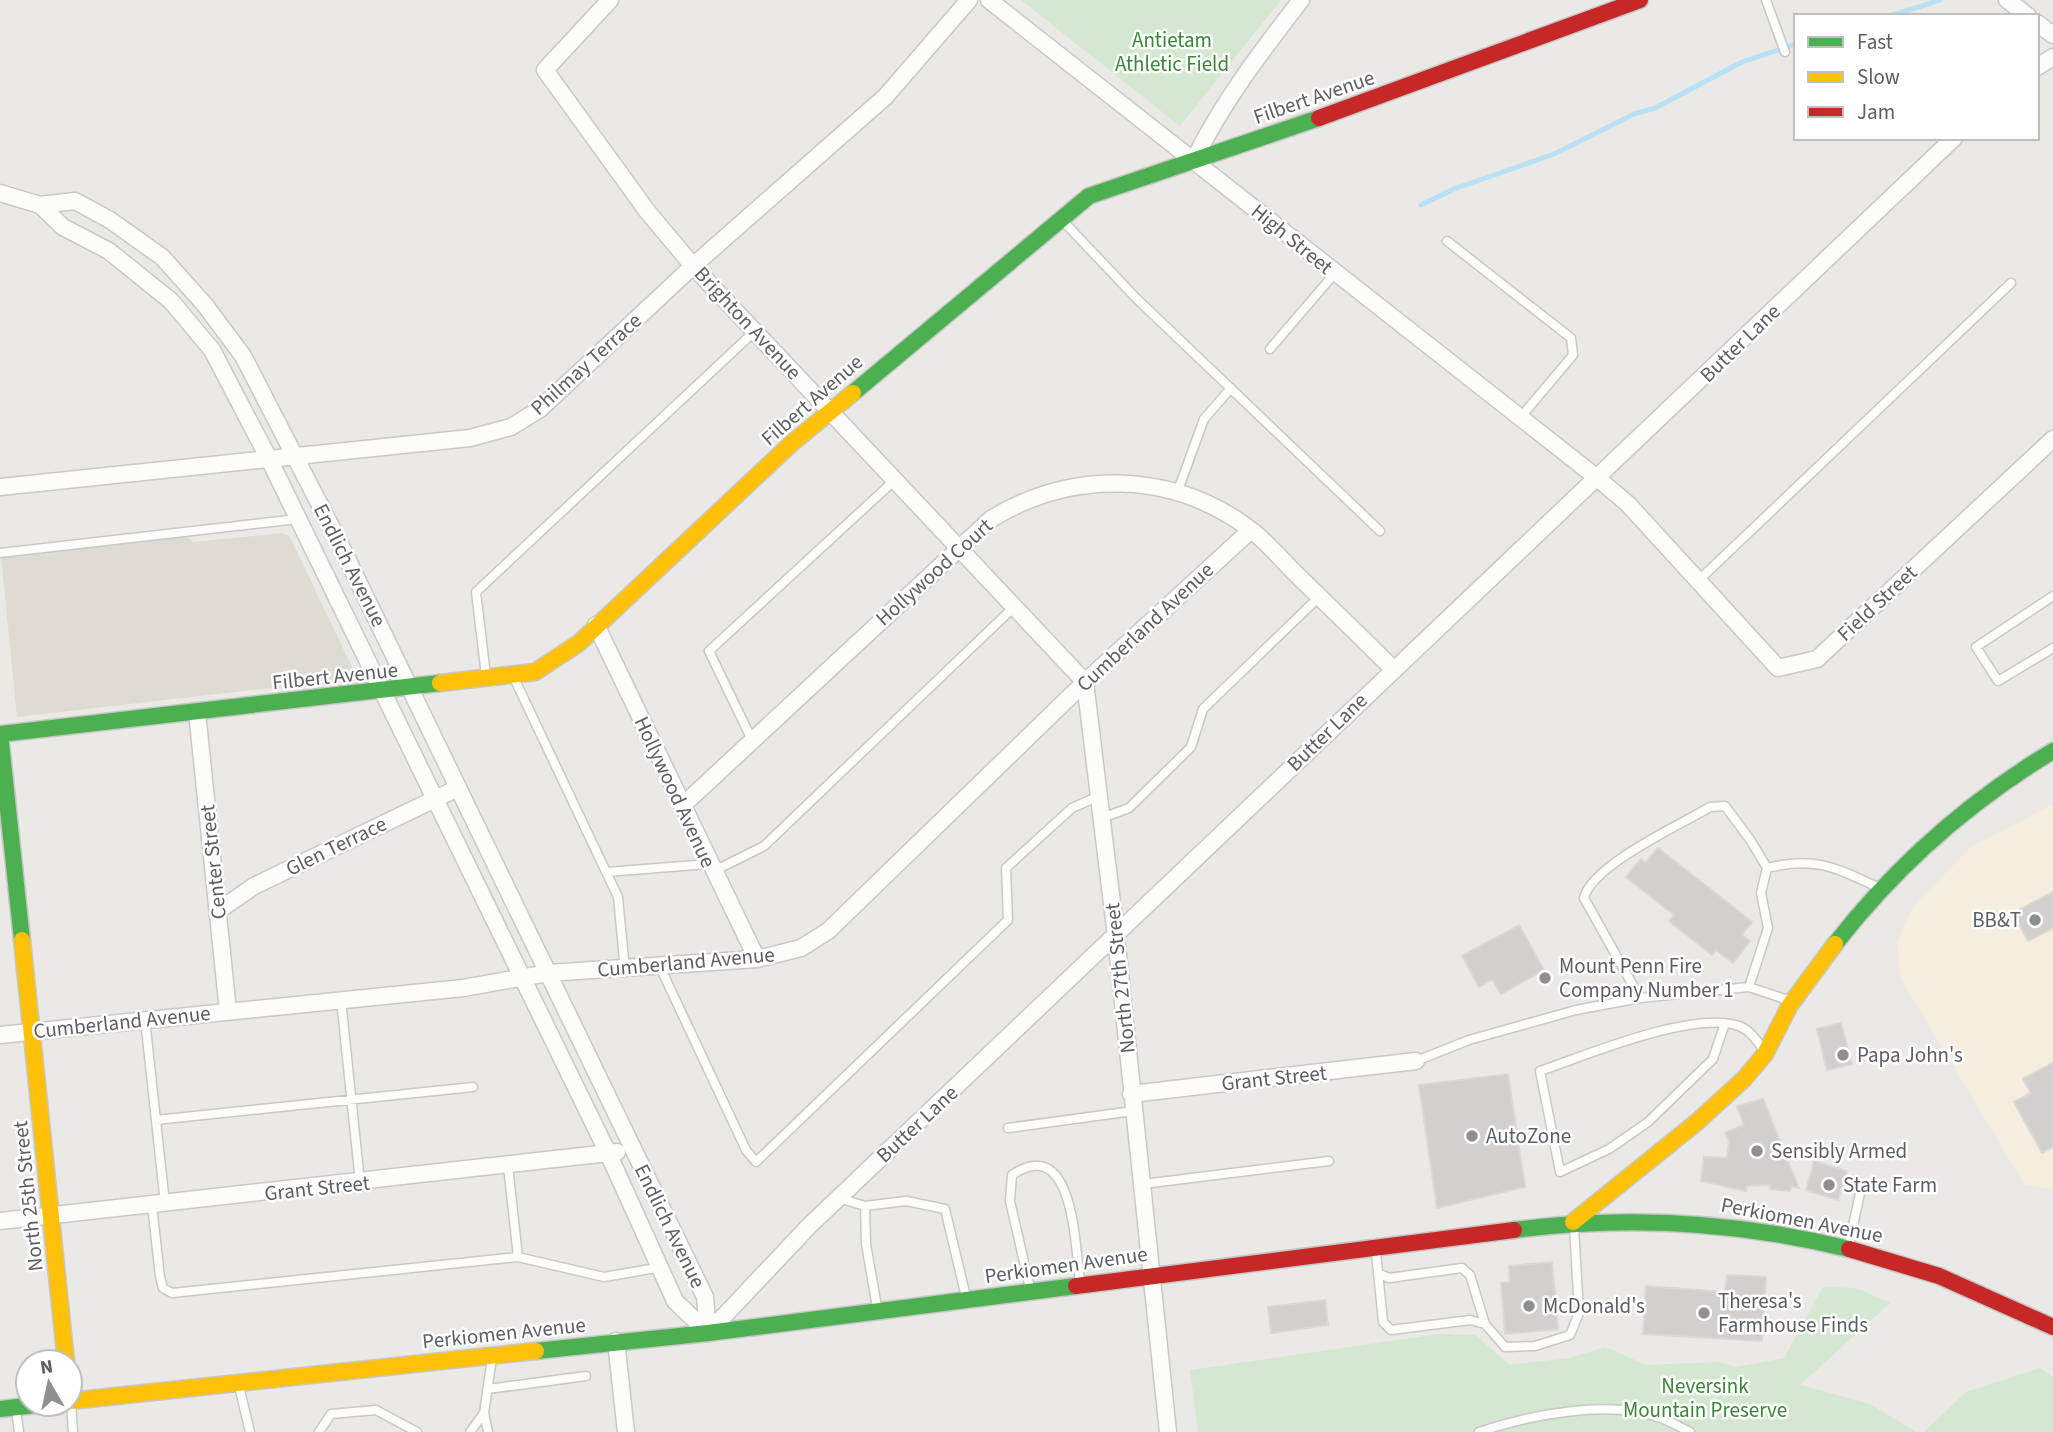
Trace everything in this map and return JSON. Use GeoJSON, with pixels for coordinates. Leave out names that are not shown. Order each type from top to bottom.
{"type":"FeatureCollection","features":[{"type":"Feature","properties":{"kind":"main road","name":"Filbert Avenue"},"geometry":{"type":"LineString","coordinates":[[0,734],[411,688],[513,675],[547,667],[831,410],[1089,195],[1405,88],[1640,0]]}},
{"type":"Feature","properties":{"kind":"main road","name":"North 25th Street"},"geometry":{"type":"LineString","coordinates":[[0,734],[8,882],[32,1031],[65,1348]]}},
{"type":"Feature","properties":{"kind":"main road"},"geometry":{"type":"LineString","coordinates":[[1573,1222],[1594,1201],[1690,1130],[1766,1053],[1791,1001],[1830,947],[1880,888],[1949,823],[1998,786],[2053,751]]}},
{"type":"Feature","properties":{"kind":"main road","name":"Perkiomen Avenue"},"geometry":{"type":"LineString","coordinates":[[84,1399],[708,1333],[1375,1245],[1573,1222],[1641,1220],[1725,1224],[1849,1248],[1949,1280],[2053,1327]]}},
{"type":"Feature","properties":{"kind":"street","name":"Brighton Avenue"},"geometry":{"type":"LineString","coordinates":[[610,0],[545,70],[647,211],[693,265],[1085,682]]}},
{"type":"Feature","properties":{"kind":"street","name":"Philmay Terrace"},"geometry":{"type":"LineString","coordinates":[[0,487],[470,438],[511,427],[540,409],[693,265],[885,97],[969,0]]}},
{"type":"Feature","properties":{"kind":"street","name":"High Street"},"geometry":{"type":"LineString","coordinates":[[989,0],[1597,477],[1628,504],[1699,580]]}},
{"type":"Feature","properties":{"kind":"street"},"geometry":{"type":"LineString","coordinates":[[1194,160],[1213,123],[1245,72],[1301,0]]}},
{"type":"Feature","properties":{"kind":"street"},"geometry":{"type":"LineString","coordinates":[[2007,0],[2025,14]]}},
{"type":"Feature","properties":{"kind":"street","name":"Butter Lane"},"geometry":{"type":"LineString","coordinates":[[708,1333],[838,1198],[1952,140]]}},
{"type":"Feature","properties":{"kind":"street","name":"Endlich Avenue"},"geometry":{"type":"LineString","coordinates":[[0,193],[40,205],[75,201],[110,220],[162,257],[229,335],[257,380],[411,688],[705,1297],[708,1333]]}},
{"type":"Feature","properties":{"kind":"street","name":"Endlich Avenue"},"geometry":{"type":"LineString","coordinates":[[40,205],[63,227],[108,251],[171,301],[212,350],[270,458],[608,1153],[662,1267],[675,1301],[708,1333]]}},
{"type":"Feature","properties":{"kind":"street","name":"Field Street"},"geometry":{"type":"LineString","coordinates":[[1699,580],[1778,668],[1817,659],[2053,439]]}},
{"type":"Feature","properties":{"kind":"street","name":"Hollywood Court"},"geometry":{"type":"LineString","coordinates":[[682,806],[991,519],[1050,491],[1111,482],[1141,484],[1177,492],[1206,504],[1251,530],[1393,668]]}},
{"type":"Feature","properties":{"kind":"street","name":"Cumberland Avenue"},"geometry":{"type":"LineString","coordinates":[[0,1035],[463,988],[548,973],[625,970],[757,959],[801,948],[828,931],[1085,682],[1251,530]]}},
{"type":"Feature","properties":{"kind":"street","name":"Hollywood Avenue"},"geometry":{"type":"LineString","coordinates":[[596,625],[757,959]]}},
{"type":"Feature","properties":{"kind":"street","name":"North 27th Street"},"geometry":{"type":"LineString","coordinates":[[1085,682],[1116,936],[1168,1432]]}},
{"type":"Feature","properties":{"kind":"street","name":"Center Street"},"geometry":{"type":"LineString","coordinates":[[197,712],[228,1011]]}},
{"type":"Feature","properties":{"kind":"street","name":"Glen Terrace"},"geometry":{"type":"LineString","coordinates":[[218,911],[254,886],[458,788]]}},
{"type":"Feature","properties":{"kind":"street","name":"Grant Street"},"geometry":{"type":"LineString","coordinates":[[1131,1094],[1416,1062]]}},
{"type":"Feature","properties":{"kind":"street","name":"Grant Street"},"geometry":{"type":"LineString","coordinates":[[0,1222],[508,1167],[633,1150]]}},
{"type":"Feature","properties":{"kind":"street"},"geometry":{"type":"LineString","coordinates":[[616,1341],[626,1432]]}},
{"type":"Feature","properties":{"kind":"lane"},"geometry":{"type":"LineString","coordinates":[[1766,0],[1785,52]]}},
{"type":"Feature","properties":{"kind":"lane"},"geometry":{"type":"LineString","coordinates":[[1062,220],[1137,299],[1380,531]]}},
{"type":"Feature","properties":{"kind":"lane"},"geometry":{"type":"LineString","coordinates":[[1447,241],[1571,338],[1573,355],[1520,418]]}},
{"type":"Feature","properties":{"kind":"lane"},"geometry":{"type":"LineString","coordinates":[[1270,349],[1335,273]]}},
{"type":"Feature","properties":{"kind":"lane"},"geometry":{"type":"LineString","coordinates":[[1699,580],[2011,283]]}},
{"type":"Feature","properties":{"kind":"lane"},"geometry":{"type":"LineString","coordinates":[[486,678],[476,592],[755,331]]}},
{"type":"Feature","properties":{"kind":"lane"},"geometry":{"type":"LineString","coordinates":[[1177,492],[1204,419],[1231,388]]}},
{"type":"Feature","properties":{"kind":"lane"},"geometry":{"type":"LineString","coordinates":[[752,740],[709,651],[896,479]]}},
{"type":"Feature","properties":{"kind":"lane"},"geometry":{"type":"LineString","coordinates":[[0,552],[298,519]]}},
{"type":"Feature","properties":{"kind":"lane"},"geometry":{"type":"LineString","coordinates":[[2053,596],[1976,647],[1998,681],[2053,648]]}},
{"type":"Feature","properties":{"kind":"lane"},"geometry":{"type":"LineString","coordinates":[[1102,818],[1129,808],[1191,747],[1203,709],[1320,597]]}},
{"type":"Feature","properties":{"kind":"lane"},"geometry":{"type":"LineString","coordinates":[[606,872],[711,868],[764,846],[1015,606]]}},
{"type":"Feature","properties":{"kind":"lane"},"geometry":{"type":"LineString","coordinates":[[513,675],[618,897],[625,970]]}},
{"type":"Feature","properties":{"kind":"lane"},"geometry":{"type":"LineString","coordinates":[[660,967],[746,1150],[756,1163],[1008,920],[1006,867],[1072,808],[1100,796]]}},
{"type":"Feature","properties":{"kind":"lane"},"geometry":{"type":"LineString","coordinates":[[1640,998],[1584,898],[1587,886],[1620,860],[1710,807],[1725,806],[1752,841],[1767,868],[1761,893],[1768,928],[1749,987]]}},
{"type":"Feature","properties":{"kind":"lane"},"geometry":{"type":"LineString","coordinates":[[1767,868],[1791,862],[1817,862],[1880,888]]}},
{"type":"Feature","properties":{"kind":"lane"},"geometry":{"type":"LineString","coordinates":[[1416,1062],[1469,1040],[1576,1010],[1640,998],[1749,987],[1791,1001]]}},
{"type":"Feature","properties":{"kind":"lane"},"geometry":{"type":"LineString","coordinates":[[341,1000],[360,1183]]}},
{"type":"Feature","properties":{"kind":"lane"},"geometry":{"type":"LineString","coordinates":[[145,1019],[156,1120],[160,1277],[163,1288],[172,1293],[518,1257],[604,1277],[662,1267]]}},
{"type":"Feature","properties":{"kind":"lane"},"geometry":{"type":"LineString","coordinates":[[1725,1023],[1713,1059],[1648,1122],[1609,1149],[1560,1172],[1540,1071],[1663,1030],[1725,1023],[1742,1027],[1766,1053]]}},
{"type":"Feature","properties":{"kind":"lane"},"geometry":{"type":"LineString","coordinates":[[156,1120],[473,1087]]}},
{"type":"Feature","properties":{"kind":"lane"},"geometry":{"type":"LineString","coordinates":[[1008,1128],[1133,1111]]}},
{"type":"Feature","properties":{"kind":"lane"},"geometry":{"type":"LineString","coordinates":[[1143,1184],[1329,1161]]}},
{"type":"Feature","properties":{"kind":"lane"},"geometry":{"type":"LineString","coordinates":[[1030,1291],[1010,1201],[1012,1175],[1026,1166],[1044,1165],[1054,1171],[1060,1183],[1072,1219],[1080,1284]]}},
{"type":"Feature","properties":{"kind":"lane"},"geometry":{"type":"LineString","coordinates":[[508,1167],[518,1257]]}},
{"type":"Feature","properties":{"kind":"lane"},"geometry":{"type":"LineString","coordinates":[[1849,1248],[1860,1193]]}},
{"type":"Feature","properties":{"kind":"lane"},"geometry":{"type":"LineString","coordinates":[[838,1198],[865,1206],[906,1201],[945,1209],[967,1300]]}},
{"type":"Feature","properties":{"kind":"lane"},"geometry":{"type":"LineString","coordinates":[[865,1206],[866,1244],[878,1312]]}},
{"type":"Feature","properties":{"kind":"lane"},"geometry":{"type":"LineString","coordinates":[[1380,1274],[1389,1278],[1462,1268],[1470,1275],[1485,1324],[1505,1347],[1535,1346],[1570,1335],[1578,1313],[1573,1222]]}},
{"type":"Feature","properties":{"kind":"lane"},"geometry":{"type":"LineString","coordinates":[[1375,1245],[1384,1322],[1391,1330],[1470,1320],[1485,1324]]}},
{"type":"Feature","properties":{"kind":"lane"},"geometry":{"type":"LineString","coordinates":[[488,1432],[484,1413],[492,1355]]}},
{"type":"Feature","properties":{"kind":"lane"},"geometry":{"type":"LineString","coordinates":[[488,1389],[586,1376]]}},
{"type":"Feature","properties":{"kind":"lane"},"geometry":{"type":"LineString","coordinates":[[238,1383],[249,1416],[250,1432]]}},
{"type":"Feature","properties":{"kind":"lane"},"geometry":{"type":"LineString","coordinates":[[8,1408],[19,1432]]}},
{"type":"Feature","properties":{"kind":"lane"},"geometry":{"type":"LineString","coordinates":[[322,1431],[331,1414],[376,1410],[417,1432]]}},
{"type":"Feature","properties":{"kind":"lane"},"geometry":{"type":"LineString","coordinates":[[1479,1432],[1538,1415],[1628,1411],[1659,1417],[1690,1432]]}},
{"type":"Feature","properties":{"kind":"lane"},"geometry":{"type":"LineString","coordinates":[[470,1432],[484,1413]]}},
{"type":"Feature","properties":{"kind":"shaded area"},"geometry":{"type":"Polygon","coordinates":[[[282,533],[290,537],[357,678],[17,717],[1,556],[185,535],[193,542],[282,533]]]}},
{"type":"Feature","properties":{"kind":"shaded area"},"geometry":{"type":"Polygon","coordinates":[[[2053,804],[2053,1189],[2025,1185],[1900,977],[1897,941],[1913,907],[1970,848],[2053,804]]]}},
{"type":"Feature","properties":{"kind":"green space","name":"Antietam Athletic Field"},"geometry":{"type":"Polygon","coordinates":[[[1021,0],[1281,0],[1180,126],[1021,0]]]}},
{"type":"Feature","properties":{"kind":"green space","name":"Neversink Mountain Preserve"},"geometry":{"type":"Polygon","coordinates":[[[1823,1287],[1856,1288],[1890,1303],[1800,1385],[1870,1404],[1916,1432],[1198,1432],[1190,1370],[1439,1334],[1475,1335],[1510,1365],[1569,1358],[1605,1347],[1647,1365],[1719,1362],[1737,1367],[1784,1358],[1823,1287]]]}},
{"type":"Feature","properties":{"kind":"green space"},"geometry":{"type":"Polygon","coordinates":[[[2040,1368],[2053,1377],[2053,1432],[1924,1432],[1966,1392],[2040,1368]]]}},
{"type":"Feature","properties":{"kind":"building"},"geometry":{"type":"Polygon","coordinates":[[[1658,848],[1752,922],[1742,935],[1750,941],[1733,963],[1716,950],[1712,955],[1669,921],[1674,915],[1626,877],[1641,859],[1645,863],[1658,848]]]}},
{"type":"Feature","properties":{"kind":"building","name":"BB&T"},"geometry":{"type":"Polygon","coordinates":[[[2053,892],[2053,928],[2028,941],[2013,913],[2053,892]]]}},
{"type":"Feature","properties":{"kind":"building"},"geometry":{"type":"Polygon","coordinates":[[[1519,925],[1544,970],[1501,994],[1492,979],[1479,987],[1462,956],[1519,925]]]}},
{"type":"Feature","properties":{"kind":"building"},"geometry":{"type":"Polygon","coordinates":[[[1841,1023],[1852,1064],[1827,1070],[1817,1029],[1841,1023]]]}},
{"type":"Feature","properties":{"kind":"building"},"geometry":{"type":"Polygon","coordinates":[[[2053,1063],[2053,1147],[2042,1153],[2014,1102],[2031,1093],[2023,1079],[2053,1063]]]}},
{"type":"Feature","properties":{"kind":"building","name":"AutoZone"},"geometry":{"type":"Polygon","coordinates":[[[1508,1074],[1525,1187],[1437,1208],[1419,1085],[1508,1074]]]}},
{"type":"Feature","properties":{"kind":"building"},"geometry":{"type":"Polygon","coordinates":[[[1763,1099],[1799,1188],[1791,1186],[1790,1191],[1771,1189],[1770,1185],[1747,1186],[1746,1191],[1701,1181],[1704,1157],[1727,1158],[1729,1141],[1725,1133],[1744,1125],[1737,1106],[1763,1099]]]}},
{"type":"Feature","properties":{"kind":"building"},"geometry":{"type":"Polygon","coordinates":[[[1814,1161],[1847,1171],[1838,1200],[1806,1190],[1814,1161]]]}},
{"type":"Feature","properties":{"kind":"building","name":"McDonald's"},"geometry":{"type":"Polygon","coordinates":[[[1552,1262],[1558,1329],[1505,1334],[1501,1283],[1510,1282],[1509,1266],[1552,1262]]]}},
{"type":"Feature","properties":{"kind":"building","name":"Theresa's Farmhouse Finds"},"geometry":{"type":"Polygon","coordinates":[[[1727,1275],[1766,1277],[1762,1341],[1643,1334],[1646,1286],[1725,1292],[1727,1275]]]}},
{"type":"Feature","properties":{"kind":"building"},"geometry":{"type":"Polygon","coordinates":[[[1325,1300],[1328,1325],[1271,1333],[1268,1307],[1325,1300]]]}},
{"type":"Feature","properties":{"kind":"waterway"},"geometry":{"type":"LineString","coordinates":[[1896,14],[1940,0]]}},
{"type":"Feature","properties":{"kind":"waterway"},"geometry":{"type":"LineString","coordinates":[[1421,205],[1454,189],[1554,154],[1634,114],[1655,108],[1742,62],[1794,45]]}},
{"type":"Feature","properties":{"kind":"traffic: fast"},"geometry":{"type":"LineString","coordinates":[[853,393],[1089,196],[1319,118]]}},
{"type":"Feature","properties":{"kind":"traffic: fast"},"geometry":{"type":"LineString","coordinates":[[22,940],[0,734],[440,683]]}},
{"type":"Feature","properties":{"kind":"traffic: fast"},"geometry":{"type":"LineString","coordinates":[[1835,944],[1883,888],[1935,837],[1992,792],[2053,751]]}},
{"type":"Feature","properties":{"kind":"traffic: fast"},"geometry":{"type":"LineString","coordinates":[[1514,1230],[1598,1223],[1682,1224],[1766,1233],[1849,1249]]}},
{"type":"Feature","properties":{"kind":"traffic: fast"},"geometry":{"type":"LineString","coordinates":[[536,1351],[708,1333],[1076,1286]]}},
{"type":"Feature","properties":{"kind":"traffic: fast"},"geometry":{"type":"LineString","coordinates":[[0,1409],[14,1407]]}},
{"type":"Feature","properties":{"kind":"traffic: slow"},"geometry":{"type":"LineString","coordinates":[[440,683],[535,672],[579,643],[792,443],[853,393]]}},
{"type":"Feature","properties":{"kind":"traffic: slow"},"geometry":{"type":"LineString","coordinates":[[22,940],[65,1348]]}},
{"type":"Feature","properties":{"kind":"traffic: slow"},"geometry":{"type":"LineString","coordinates":[[1573,1222],[1697,1122],[1744,1079],[1765,1054],[1790,1005],[1835,944]]}},
{"type":"Feature","properties":{"kind":"traffic: slow"},"geometry":{"type":"LineString","coordinates":[[84,1399],[536,1351]]}},
{"type":"Feature","properties":{"kind":"traffic: jam"},"geometry":{"type":"LineString","coordinates":[[1319,118],[1640,0]]}},
{"type":"Feature","properties":{"kind":"traffic: jam"},"geometry":{"type":"LineString","coordinates":[[1076,1286],[1514,1230]]}},
{"type":"Feature","properties":{"kind":"traffic: jam"},"geometry":{"type":"LineString","coordinates":[[1849,1249],[1939,1276],[2053,1327]]}},
{"type":"Feature","properties":{"kind":"place","name":"BB&T"},"geometry":{"type":"Point","coordinates":[2035,920]}},
{"type":"Feature","properties":{"kind":"place","name":"Mount Penn Fire Company Number 1"},"geometry":{"type":"Point","coordinates":[1545,978]}},
{"type":"Feature","properties":{"kind":"place","name":"Papa John's"},"geometry":{"type":"Point","coordinates":[1843,1055]}},
{"type":"Feature","properties":{"kind":"place","name":"AutoZone"},"geometry":{"type":"Point","coordinates":[1472,1136]}},
{"type":"Feature","properties":{"kind":"place","name":"Sensibly Armed"},"geometry":{"type":"Point","coordinates":[1757,1151]}},
{"type":"Feature","properties":{"kind":"place","name":"State Farm"},"geometry":{"type":"Point","coordinates":[1829,1185]}},
{"type":"Feature","properties":{"kind":"place","name":"McDonald's"},"geometry":{"type":"Point","coordinates":[1529,1306]}},
{"type":"Feature","properties":{"kind":"place","name":"Theresa's Farmhouse Finds"},"geometry":{"type":"Point","coordinates":[1704,1313]}}]}
